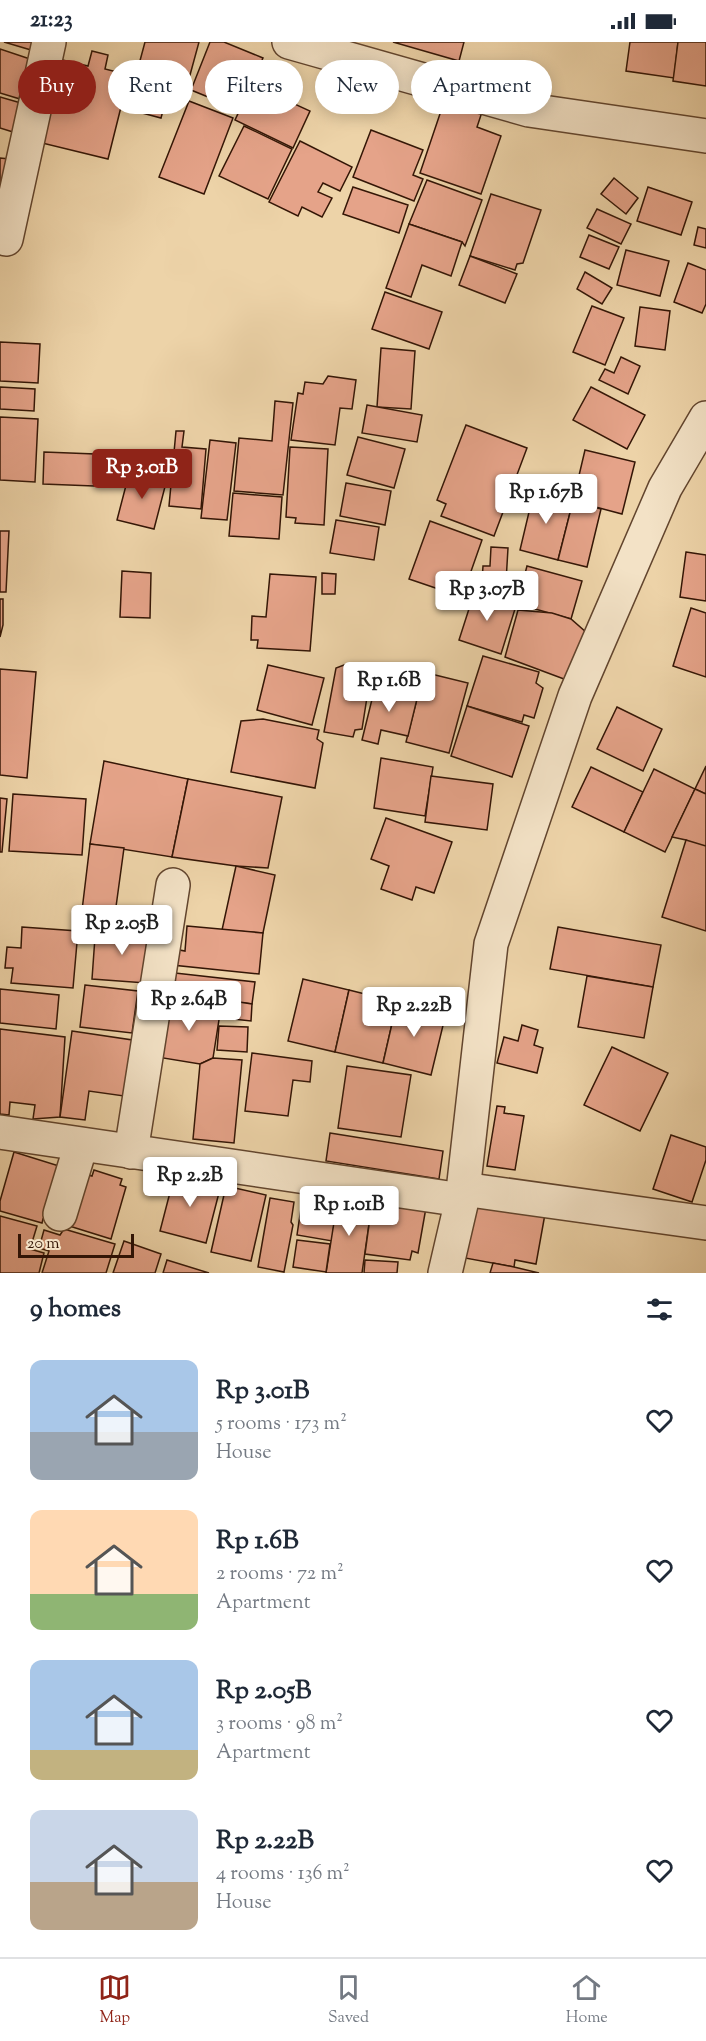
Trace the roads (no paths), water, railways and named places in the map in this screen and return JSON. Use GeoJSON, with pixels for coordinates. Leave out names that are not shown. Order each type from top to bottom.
{"type":"FeatureCollection","features":[{"type":"Feature","properties":{"kind":"street"},"geometry":{"type":"LineString","coordinates":[[6,238],[49,42]]}},
{"type":"Feature","properties":{"kind":"street"},"geometry":{"type":"LineString","coordinates":[[289,42],[336,48],[529,110],[706,136]]}},
{"type":"Feature","properties":{"kind":"street"},"geometry":{"type":"LineString","coordinates":[[445,1273],[462,1194],[491,944],[575,696],[665,488],[706,417]]}},
{"type":"Feature","properties":{"kind":"street"},"geometry":{"type":"LineString","coordinates":[[131,1152],[173,885]]}},
{"type":"Feature","properties":{"kind":"street"},"geometry":{"type":"LineString","coordinates":[[0,1132],[131,1152],[706,1223]]}},
{"type":"Feature","properties":{"kind":"street"},"geometry":{"type":"LineString","coordinates":[[60,1214],[81,1145]]}}]}
